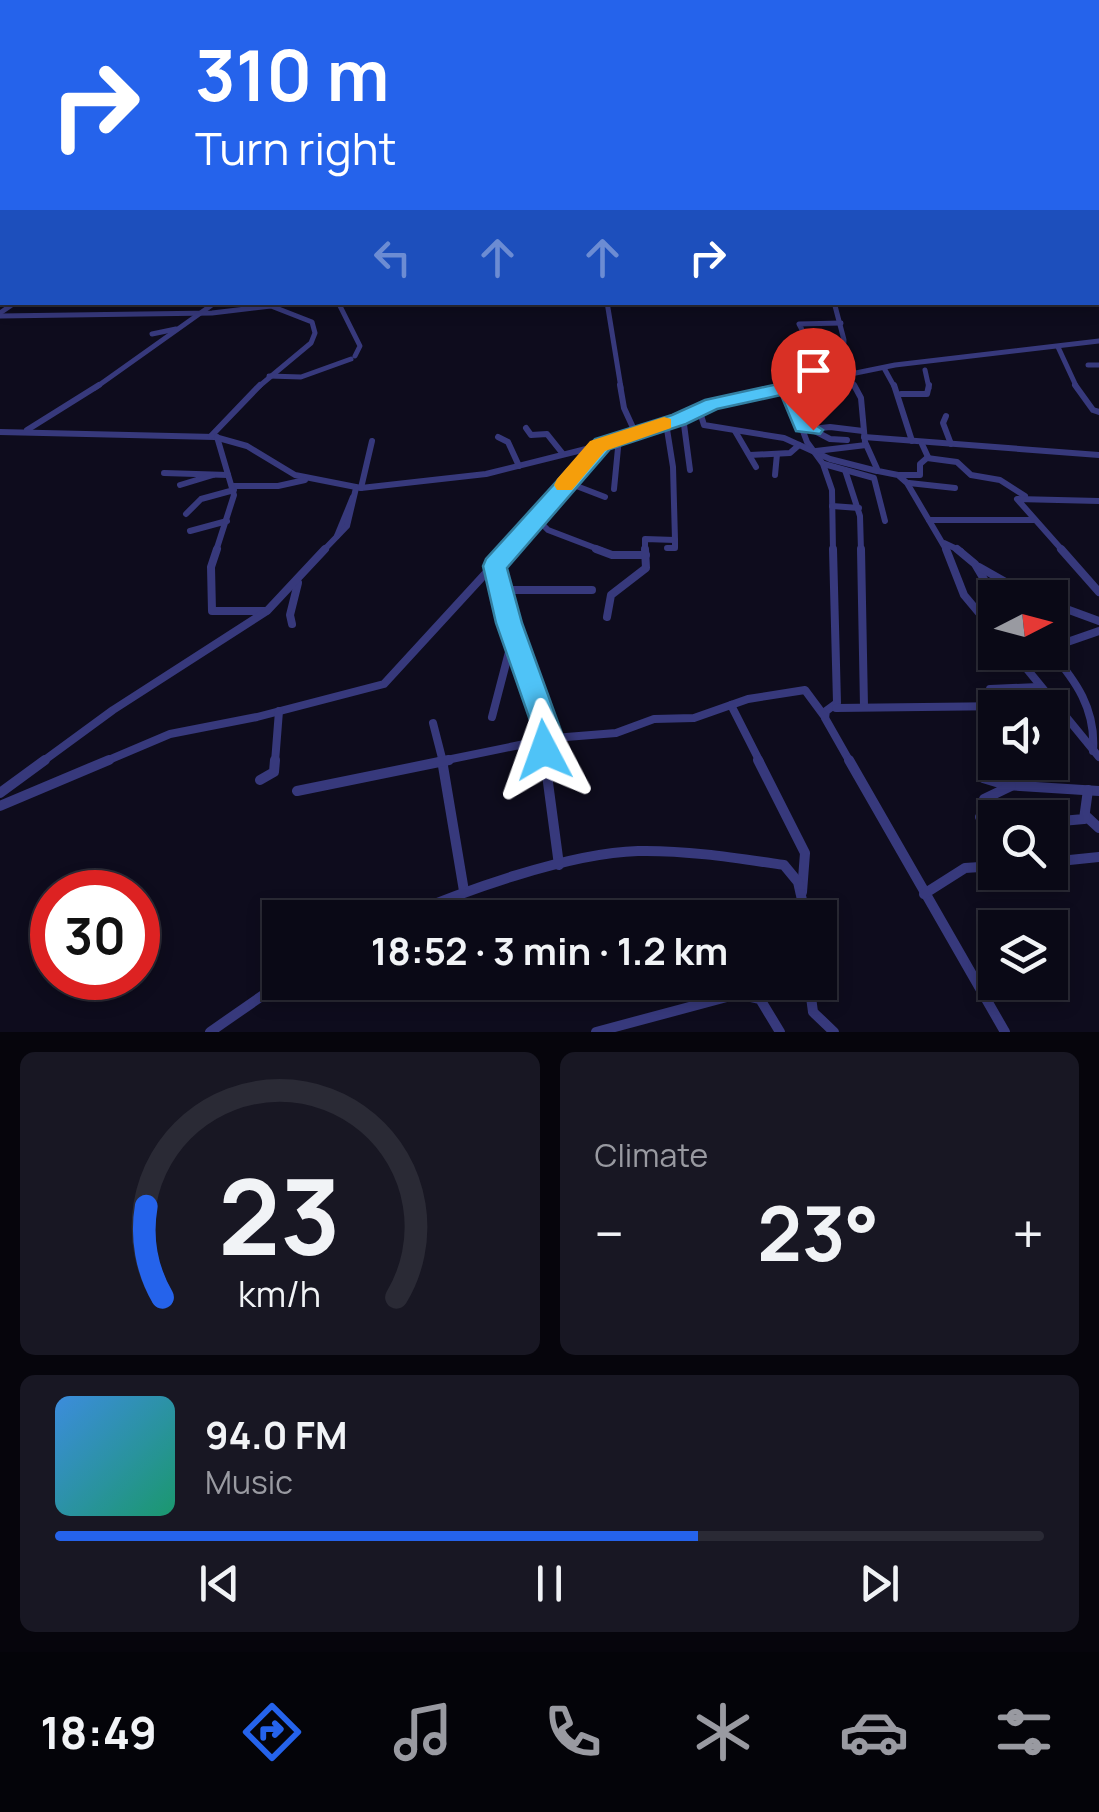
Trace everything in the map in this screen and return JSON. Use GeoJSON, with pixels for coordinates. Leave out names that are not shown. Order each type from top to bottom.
{"type":"FeatureCollection","features":[{"type":"Feature","properties":{"kind":"street"},"geometry":{"type":"LineString","coordinates":[[26,431],[212,305]]}},
{"type":"Feature","properties":{"kind":"street"},"geometry":{"type":"LineString","coordinates":[[269,376],[301,377],[353,358],[360,346],[340,305]]}},
{"type":"Feature","properties":{"kind":"street"},"geometry":{"type":"LineString","coordinates":[[607,305],[624,408],[636,432]]}},
{"type":"Feature","properties":{"kind":"street"},"geometry":{"type":"LineString","coordinates":[[835,305],[841,323],[842,363],[861,398],[864,437],[878,472]]}},
{"type":"Feature","properties":{"kind":"street"},"geometry":{"type":"LineString","coordinates":[[0,314],[202,312],[271,306],[312,322],[315,334],[310,343],[269,376],[214,437]]}},
{"type":"Feature","properties":{"kind":"street"},"geometry":{"type":"LineString","coordinates":[[822,368],[798,324],[841,323]]}},
{"type":"Feature","properties":{"kind":"street"},"geometry":{"type":"LineString","coordinates":[[152,334],[177,330]]}},
{"type":"Feature","properties":{"kind":"street"},"geometry":{"type":"LineString","coordinates":[[0,432],[214,437],[247,446],[309,480],[357,491],[477,476],[598,446],[699,409],[884,368],[1095,342],[1099,351]]}},
{"type":"Feature","properties":{"kind":"street"},"geometry":{"type":"LineString","coordinates":[[1058,348],[1069,366],[1068,375],[1093,410],[1099,412]]}},
{"type":"Feature","properties":{"kind":"street"},"geometry":{"type":"LineString","coordinates":[[1088,365],[1099,365]]}},
{"type":"Feature","properties":{"kind":"street"},"geometry":{"type":"LineString","coordinates":[[884,368],[900,394],[912,441]]}},
{"type":"Feature","properties":{"kind":"street"},"geometry":{"type":"LineString","coordinates":[[900,394],[927,394],[930,382],[925,370]]}},
{"type":"Feature","properties":{"kind":"street"},"geometry":{"type":"LineString","coordinates":[[787,388],[832,488],[836,538],[835,708]]}},
{"type":"Feature","properties":{"kind":"street"},"geometry":{"type":"LineString","coordinates":[[699,409],[704,425],[800,445],[845,470],[875,478],[885,521]]}},
{"type":"Feature","properties":{"kind":"street"},"geometry":{"type":"LineString","coordinates":[[946,416],[943,422],[947,445],[957,462],[971,475],[998,479],[1030,499]]}},
{"type":"Feature","properties":{"kind":"street"},"geometry":{"type":"LineString","coordinates":[[683,417],[690,470]]}},
{"type":"Feature","properties":{"kind":"street"},"geometry":{"type":"LineString","coordinates":[[666,423],[674,467],[675,540],[675,548],[667,548]]}},
{"type":"Feature","properties":{"kind":"street"},"geometry":{"type":"LineString","coordinates":[[526,428],[531,435],[547,434],[562,454]]}},
{"type":"Feature","properties":{"kind":"street"},"geometry":{"type":"LineString","coordinates":[[805,428],[921,443],[1099,455]]}},
{"type":"Feature","properties":{"kind":"street"},"geometry":{"type":"LineString","coordinates":[[805,428],[830,439],[847,440]]}},
{"type":"Feature","properties":{"kind":"street"},"geometry":{"type":"LineString","coordinates":[[735,430],[756,467]]}},
{"type":"Feature","properties":{"kind":"street"},"geometry":{"type":"LineString","coordinates":[[214,437],[223,474],[233,488],[228,520],[211,567],[212,611],[267,611]]}},
{"type":"Feature","properties":{"kind":"street"},"geometry":{"type":"LineString","coordinates":[[498,437],[508,442],[519,466]]}},
{"type":"Feature","properties":{"kind":"street"},"geometry":{"type":"LineString","coordinates":[[818,456],[864,437]]}},
{"type":"Feature","properties":{"kind":"street"},"geometry":{"type":"LineString","coordinates":[[614,489],[619,438]]}},
{"type":"Feature","properties":{"kind":"street"},"geometry":{"type":"LineString","coordinates":[[0,793],[113,710],[267,611],[350,520],[372,441]]}},
{"type":"Feature","properties":{"kind":"street"},"geometry":{"type":"LineString","coordinates":[[921,443],[928,458]]}},
{"type":"Feature","properties":{"kind":"street"},"geometry":{"type":"LineString","coordinates":[[750,454],[793,452],[800,445]]}},
{"type":"Feature","properties":{"kind":"street"},"geometry":{"type":"LineString","coordinates":[[0,806],[155,739],[372,689],[393,678],[598,446]]}},
{"type":"Feature","properties":{"kind":"street"},"geometry":{"type":"LineString","coordinates":[[775,474],[777,454]]}},
{"type":"Feature","properties":{"kind":"street"},"geometry":{"type":"LineString","coordinates":[[818,456],[898,475],[920,475],[920,464],[928,458],[957,462]]}},
{"type":"Feature","properties":{"kind":"street"},"geometry":{"type":"LineString","coordinates":[[845,470],[859,508],[864,707]]}},
{"type":"Feature","properties":{"kind":"street"},"geometry":{"type":"LineString","coordinates":[[164,473],[223,474]]}},
{"type":"Feature","properties":{"kind":"street"},"geometry":{"type":"LineString","coordinates":[[180,485],[223,474]]}},
{"type":"Feature","properties":{"kind":"street"},"geometry":{"type":"LineString","coordinates":[[888,474],[909,486],[955,488]]}},
{"type":"Feature","properties":{"kind":"street"},"geometry":{"type":"LineString","coordinates":[[898,475],[944,543],[962,593],[978,612]]}},
{"type":"Feature","properties":{"kind":"street"},"geometry":{"type":"LineString","coordinates":[[186,514],[201,499],[233,488],[282,486],[309,480]]}},
{"type":"Feature","properties":{"kind":"street"},"geometry":{"type":"LineString","coordinates":[[566,482],[604,498]]}},
{"type":"Feature","properties":{"kind":"street"},"geometry":{"type":"LineString","coordinates":[[1097,587],[1017,499],[1099,500]]}},
{"type":"Feature","properties":{"kind":"street"},"geometry":{"type":"LineString","coordinates":[[832,506],[859,508]]}},
{"type":"Feature","properties":{"kind":"street"},"geometry":{"type":"LineString","coordinates":[[536,518],[548,530],[612,555],[646,555]]}},
{"type":"Feature","properties":{"kind":"street"},"geometry":{"type":"LineString","coordinates":[[190,531],[228,520]]}},
{"type":"Feature","properties":{"kind":"street"},"geometry":{"type":"LineString","coordinates":[[929,520],[1036,520]]}},
{"type":"Feature","properties":{"kind":"street"},"geometry":{"type":"LineString","coordinates":[[607,617],[611,595],[644,570],[646,539],[675,540]]}},
{"type":"Feature","properties":{"kind":"street"},"geometry":{"type":"LineString","coordinates":[[944,543],[962,550],[978,566],[1002,580]]}},
{"type":"Feature","properties":{"kind":"street"},"geometry":{"type":"LineString","coordinates":[[495,566],[549,739],[544,750],[560,865]]}},
{"type":"Feature","properties":{"kind":"street"},"geometry":{"type":"LineString","coordinates":[[978,566],[985,580]]}},
{"type":"Feature","properties":{"kind":"street"},"geometry":{"type":"LineString","coordinates":[[292,624],[290,614],[300,577]]}},
{"type":"Feature","properties":{"kind":"street"},"geometry":{"type":"LineString","coordinates":[[501,590],[592,590]]}},
{"type":"Feature","properties":{"kind":"street"},"geometry":{"type":"LineString","coordinates":[[1068,610],[1099,621]]}},
{"type":"Feature","properties":{"kind":"street"},"geometry":{"type":"LineString","coordinates":[[1068,643],[1094,632],[1099,642]]}},
{"type":"Feature","properties":{"kind":"street"},"geometry":{"type":"LineString","coordinates":[[492,717],[510,648],[516,642]]}},
{"type":"Feature","properties":{"kind":"street"},"geometry":{"type":"LineString","coordinates":[[1027,670],[1097,754]]}},
{"type":"Feature","properties":{"kind":"street"},"geometry":{"type":"LineString","coordinates":[[1067,670],[1091,698],[1098,728],[1097,754]]}},
{"type":"Feature","properties":{"kind":"street"},"geometry":{"type":"LineString","coordinates":[[990,689],[1040,687]]}},
{"type":"Feature","properties":{"kind":"street"},"geometry":{"type":"LineString","coordinates":[[298,791],[549,739],[610,734],[654,719],[694,718],[731,704],[806,690],[1005,1032]]}},
{"type":"Feature","properties":{"kind":"street"},"geometry":{"type":"LineString","coordinates":[[731,704],[805,853],[803,900]]}},
{"type":"Feature","properties":{"kind":"street"},"geometry":{"type":"LineString","coordinates":[[825,718],[826,712],[835,708],[978,706]]}},
{"type":"Feature","properties":{"kind":"street"},"geometry":{"type":"LineString","coordinates":[[260,780],[274,772],[278,711]]}},
{"type":"Feature","properties":{"kind":"street"},"geometry":{"type":"LineString","coordinates":[[433,723],[464,891]]}},
{"type":"Feature","properties":{"kind":"street"},"geometry":{"type":"LineString","coordinates":[[990,780],[1011,786],[1093,791],[1087,816]]}},
{"type":"Feature","properties":{"kind":"street"},"geometry":{"type":"LineString","coordinates":[[984,800],[1011,786]]}},
{"type":"Feature","properties":{"kind":"street"},"geometry":{"type":"LineString","coordinates":[[1068,819],[1087,816]]}},
{"type":"Feature","properties":{"kind":"street"},"geometry":{"type":"LineString","coordinates":[[1087,816],[1099,828]]}},
{"type":"Feature","properties":{"kind":"street"},"geometry":{"type":"LineString","coordinates":[[443,900],[560,865],[641,850],[763,860],[788,868],[802,894]]}},
{"type":"Feature","properties":{"kind":"street"},"geometry":{"type":"LineString","coordinates":[[1068,860],[1099,857]]}},
{"type":"Feature","properties":{"kind":"street"},"geometry":{"type":"LineString","coordinates":[[924,894],[965,868],[978,867]]}},
{"type":"Feature","properties":{"kind":"street"},"geometry":{"type":"LineString","coordinates":[[596,1032],[621,1020],[663,1017],[744,994],[760,999],[780,1032]]}},
{"type":"Feature","properties":{"kind":"street"},"geometry":{"type":"LineString","coordinates":[[210,1032],[262,996]]}},
{"type":"Feature","properties":{"kind":"street"},"geometry":{"type":"LineString","coordinates":[[811,1000],[813,1012],[834,1032]]}},
{"type":"Feature","properties":{"kind":"slow traffic"},"geometry":{"type":"LineString","coordinates":[[564,485],[598,446],[664,424]]}},
{"type":"Feature","properties":{"kind":"route"},"geometry":{"type":"LineString","coordinates":[[544,750],[549,739],[547,726],[509,623],[495,566],[512,545],[602,444],[712,404],[787,388],[803,426],[813,430]]}}]}
